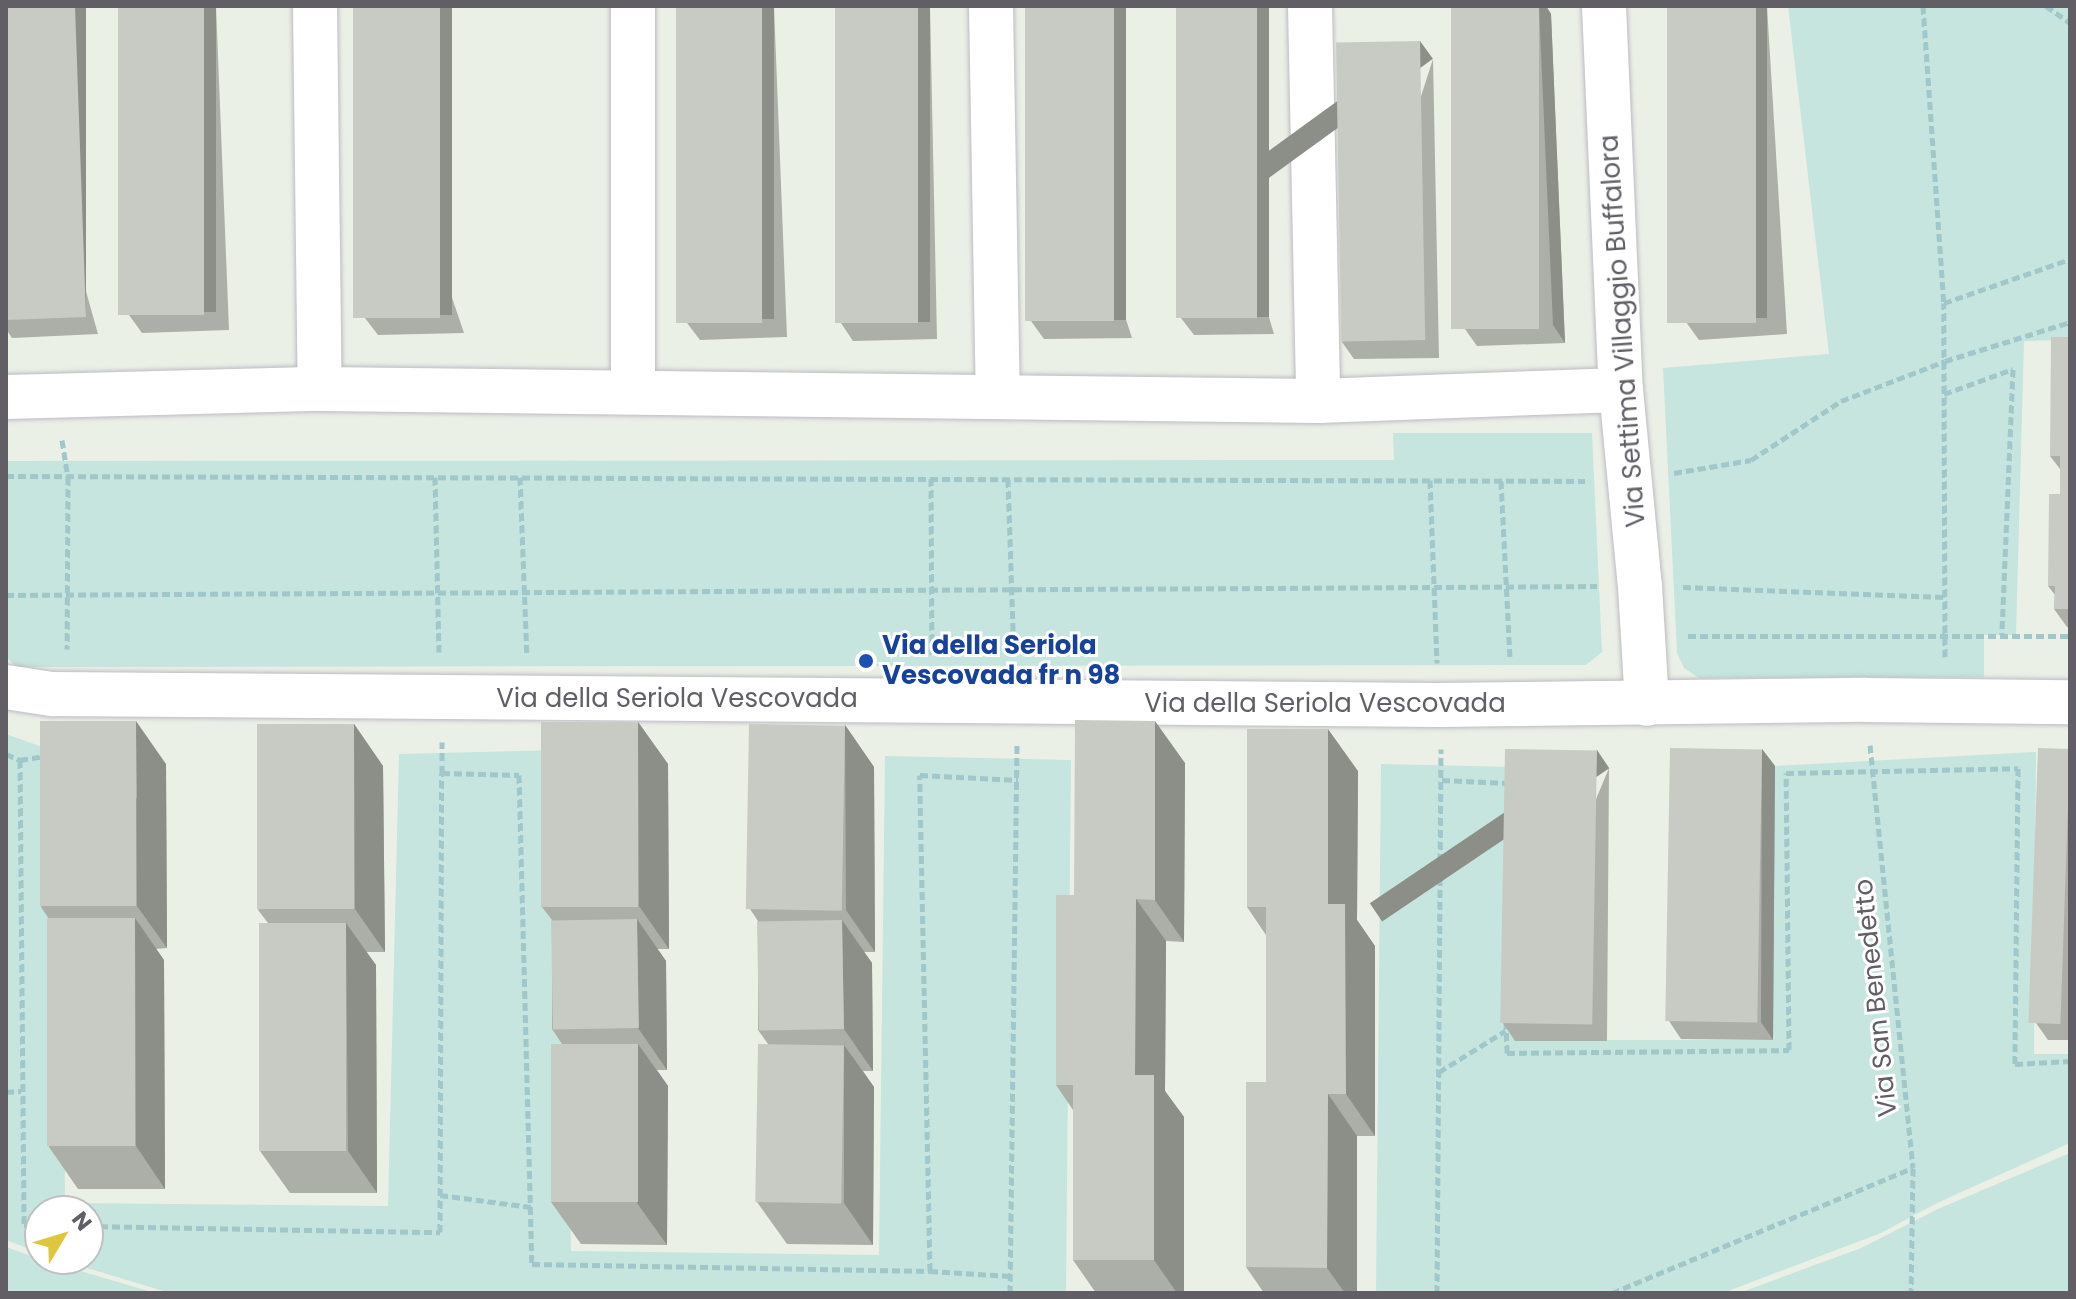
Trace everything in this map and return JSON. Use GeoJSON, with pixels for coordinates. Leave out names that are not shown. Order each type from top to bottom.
{"type":"FeatureCollection","features":[{"type":"Feature","properties":{"kind":"street"},"geometry":{"type":"LineString","coordinates":[[315,6],[320,389]]}},
{"type":"Feature","properties":{"kind":"street"},"geometry":{"type":"LineString","coordinates":[[633,6],[633,392]]}},
{"type":"Feature","properties":{"kind":"street"},"geometry":{"type":"LineString","coordinates":[[991,6],[998,395]]}},
{"type":"Feature","properties":{"kind":"street"},"geometry":{"type":"LineString","coordinates":[[1310,6],[1318,401]]}},
{"type":"Feature","properties":{"kind":"street","name":"Via Settima Villaggio Buffalora"},"geometry":{"type":"LineString","coordinates":[[1604,6],[1621,390],[1640,586],[1647,704]]}},
{"type":"Feature","properties":{"kind":"street"},"geometry":{"type":"LineString","coordinates":[[6,397],[320,389],[1318,401],[1621,390]]}},
{"type":"Feature","properties":{"kind":"street","name":"Via della Seriola Vescovada"},"geometry":{"type":"LineString","coordinates":[[6,687],[60,694],[1439,705],[1866,700],[2070,702]]}},
{"type":"Feature","properties":{"kind":"path"},"geometry":{"type":"LineString","coordinates":[[1923,6],[1944,303],[1945,701]]}},
{"type":"Feature","properties":{"kind":"path"},"geometry":{"type":"LineString","coordinates":[[2046,6],[2070,23]]}},
{"type":"Feature","properties":{"kind":"path"},"geometry":{"type":"LineString","coordinates":[[1944,303],[2070,259]]}},
{"type":"Feature","properties":{"kind":"path"},"geometry":{"type":"LineString","coordinates":[[1668,459],[1669,474],[1751,460],[1841,401],[1945,361],[2070,322]]}},
{"type":"Feature","properties":{"kind":"path"},"geometry":{"type":"LineString","coordinates":[[1944,394],[2013,369],[2002,635]]}},
{"type":"Feature","properties":{"kind":"path"},"geometry":{"type":"LineString","coordinates":[[60,395],[63,461],[68,477],[67,595],[60,694]]}},
{"type":"Feature","properties":{"kind":"path"},"geometry":{"type":"LineString","coordinates":[[6,476],[1630,481]]}},
{"type":"Feature","properties":{"kind":"path"},"geometry":{"type":"LineString","coordinates":[[435,477],[439,593]]}},
{"type":"Feature","properties":{"kind":"path"},"geometry":{"type":"LineString","coordinates":[[520,477],[527,666]]}},
{"type":"Feature","properties":{"kind":"path"},"geometry":{"type":"LineString","coordinates":[[931,478],[934,590],[932,666]]}},
{"type":"Feature","properties":{"kind":"path"},"geometry":{"type":"LineString","coordinates":[[1008,479],[1018,780],[1010,1293]]}},
{"type":"Feature","properties":{"kind":"path"},"geometry":{"type":"LineString","coordinates":[[1430,480],[1442,780],[1437,1293]]}},
{"type":"Feature","properties":{"kind":"path"},"geometry":{"type":"LineString","coordinates":[[1501,481],[1510,665]]}},
{"type":"Feature","properties":{"kind":"path"},"geometry":{"type":"LineString","coordinates":[[6,595],[1640,586],[1944,597]]}},
{"type":"Feature","properties":{"kind":"path"},"geometry":{"type":"LineString","coordinates":[[1675,636],[2070,636]]}},
{"type":"Feature","properties":{"kind":"path","name":"Via San Benedetto"},"geometry":{"type":"LineString","coordinates":[[1866,700],[1913,1168],[1911,1293]]}},
{"type":"Feature","properties":{"kind":"path"},"geometry":{"type":"LineString","coordinates":[[6,754],[20,760],[48,756]]}},
{"type":"Feature","properties":{"kind":"path"},"geometry":{"type":"LineString","coordinates":[[20,760],[24,1225]]}},
{"type":"Feature","properties":{"kind":"path"},"geometry":{"type":"LineString","coordinates":[[1506,1014],[1507,1053],[1789,1050],[1786,773],[2018,768],[2015,1064],[2070,1061]]}},
{"type":"Feature","properties":{"kind":"path"},"geometry":{"type":"LineString","coordinates":[[104,1226],[440,1232],[442,773],[519,775],[532,1264],[930,1271],[1010,1276]]}},
{"type":"Feature","properties":{"kind":"path"},"geometry":{"type":"LineString","coordinates":[[930,1271],[920,775],[1018,780]]}},
{"type":"Feature","properties":{"kind":"path"},"geometry":{"type":"LineString","coordinates":[[1442,780],[1507,780],[1507,796]]}},
{"type":"Feature","properties":{"kind":"path"},"geometry":{"type":"LineString","coordinates":[[1439,1072],[1506,1030]]}},
{"type":"Feature","properties":{"kind":"path"},"geometry":{"type":"LineString","coordinates":[[6,1092],[21,1091]]}},
{"type":"Feature","properties":{"kind":"path"},"geometry":{"type":"LineString","coordinates":[[1612,1293],[1913,1168]]}},
{"type":"Feature","properties":{"kind":"path"},"geometry":{"type":"LineString","coordinates":[[440,1195],[531,1207]]}},
{"type":"Feature","properties":{"kind":"shaded area"},"geometry":{"type":"Polygon","coordinates":[[[1788,6],[2070,6],[2070,340],[2024,341],[2016,635],[1984,635],[1984,677],[1699,678],[1684,668],[1677,653],[1663,368],[1829,354],[1788,6]]]}},
{"type":"Feature","properties":{"kind":"shaded area"},"geometry":{"type":"Polygon","coordinates":[[[1393,433],[1592,433],[1602,652],[1586,665],[16,667],[6,656],[6,461],[1394,460],[1393,433]]]}},
{"type":"Feature","properties":{"kind":"shaded area"},"geometry":{"type":"Polygon","coordinates":[[[6,734],[62,754],[65,1195],[24,1195],[24,1247],[6,1240],[6,734]]]}},
{"type":"Feature","properties":{"kind":"shaded area"},"geometry":{"type":"Polygon","coordinates":[[[561,750],[571,1251],[879,1255],[885,756],[1071,760],[1066,1293],[170,1293],[104,1273],[104,1203],[388,1206],[399,754],[561,750]]]}},
{"type":"Feature","properties":{"kind":"shaded area"},"geometry":{"type":"Polygon","coordinates":[[[2036,752],[2034,1054],[2070,1054],[2070,1143],[1937,1203],[1881,1233],[1723,1293],[1376,1293],[1381,764],[1517,767],[1516,1040],[1772,1040],[1775,766],[2036,752]]]}},
{"type":"Feature","properties":{"kind":"shaded area"},"geometry":{"type":"Polygon","coordinates":[[[2070,1153],[2070,1293],[1739,1293],[1861,1248],[1938,1209],[2070,1153]]]}},
{"type":"Feature","properties":{"kind":"shaded area"},"geometry":{"type":"Polygon","coordinates":[[[6,1247],[24,1253],[24,1275],[94,1275],[155,1293],[6,1293],[6,1247]]]}},
{"type":"Feature","properties":{"kind":"building"},"geometry":{"type":"Polygon","coordinates":[[[6,6],[75,6],[86,317],[6,320],[6,6]]]}},
{"type":"Feature","properties":{"kind":"building"},"geometry":{"type":"Polygon","coordinates":[[[118,6],[204,6],[204,315],[118,315],[118,6]]]}},
{"type":"Feature","properties":{"kind":"building"},"geometry":{"type":"Polygon","coordinates":[[[353,6],[440,6],[440,318],[353,318],[353,6]]]}},
{"type":"Feature","properties":{"kind":"building"},"geometry":{"type":"Polygon","coordinates":[[[676,6],[762,6],[762,323],[676,323],[676,6]]]}},
{"type":"Feature","properties":{"kind":"building"},"geometry":{"type":"Polygon","coordinates":[[[835,6],[918,6],[918,323],[835,323],[835,6]]]}},
{"type":"Feature","properties":{"kind":"building"},"geometry":{"type":"Polygon","coordinates":[[[1025,6],[1114,6],[1114,321],[1025,321],[1025,6]]]}},
{"type":"Feature","properties":{"kind":"building"},"geometry":{"type":"Polygon","coordinates":[[[1176,6],[1257,6],[1257,318],[1176,318],[1176,6]]]}},
{"type":"Feature","properties":{"kind":"building"},"geometry":{"type":"Polygon","coordinates":[[[1451,6],[1539,6],[1539,329],[1451,329],[1451,6]]]}},
{"type":"Feature","properties":{"kind":"building"},"geometry":{"type":"Polygon","coordinates":[[[1667,6],[1756,6],[1756,323],[1667,323],[1667,6]]]}},
{"type":"Feature","properties":{"kind":"building"},"geometry":{"type":"Polygon","coordinates":[[[1420,41],[1425,340],[1341,341],[1336,42],[1420,41]]]}},
{"type":"Feature","properties":{"kind":"building"},"geometry":{"type":"Polygon","coordinates":[[[2051,337],[2070,337],[2070,609],[2054,609],[2055,586],[2048,586],[2049,494],[2060,494],[2060,456],[2050,456],[2051,337]]]}},
{"type":"Feature","properties":{"kind":"building"},"geometry":{"type":"Polygon","coordinates":[[[1075,720],[1155,721],[1155,900],[1136,899],[1135,1075],[1154,1075],[1154,1260],[1073,1260],[1073,1085],[1056,1085],[1056,895],[1074,895],[1075,720]]]}},
{"type":"Feature","properties":{"kind":"building"},"geometry":{"type":"Polygon","coordinates":[[[40,721],[136,721],[136,906],[40,906],[40,721]]]}},
{"type":"Feature","properties":{"kind":"building"},"geometry":{"type":"Polygon","coordinates":[[[541,722],[638,722],[638,907],[541,907],[541,722]]]}},
{"type":"Feature","properties":{"kind":"building"},"geometry":{"type":"Polygon","coordinates":[[[257,724],[354,724],[354,909],[257,909],[257,724]]]}},
{"type":"Feature","properties":{"kind":"building"},"geometry":{"type":"Polygon","coordinates":[[[749,724],[845,726],[842,911],[746,909],[749,724]]]}},
{"type":"Feature","properties":{"kind":"building"},"geometry":{"type":"Polygon","coordinates":[[[1247,729],[1328,729],[1328,904],[1345,904],[1346,1094],[1328,1094],[1327,1268],[1246,1267],[1246,1082],[1266,1082],[1266,907],[1247,907],[1247,729]]]}},
{"type":"Feature","properties":{"kind":"building"},"geometry":{"type":"Polygon","coordinates":[[[1670,748],[1762,750],[1757,1023],[1665,1021],[1670,748]]]}},
{"type":"Feature","properties":{"kind":"building"},"geometry":{"type":"Polygon","coordinates":[[[2038,748],[2070,749],[2060,1024],[2028,1023],[2038,748]]]}},
{"type":"Feature","properties":{"kind":"building"},"geometry":{"type":"Polygon","coordinates":[[[1505,749],[1597,751],[1592,1025],[1500,1023],[1505,749]]]}},
{"type":"Feature","properties":{"kind":"building"},"geometry":{"type":"Polygon","coordinates":[[[47,918],[135,918],[135,1146],[47,1146],[47,918]]]}},
{"type":"Feature","properties":{"kind":"building"},"geometry":{"type":"Polygon","coordinates":[[[637,919],[639,1028],[553,1029],[551,921],[637,919]]]}},
{"type":"Feature","properties":{"kind":"building"},"geometry":{"type":"Polygon","coordinates":[[[842,920],[844,1029],[759,1030],[757,921],[842,920]]]}},
{"type":"Feature","properties":{"kind":"building"},"geometry":{"type":"Polygon","coordinates":[[[259,923],[346,923],[346,1151],[259,1151],[259,923]]]}},
{"type":"Feature","properties":{"kind":"building"},"geometry":{"type":"Polygon","coordinates":[[[551,1044],[638,1044],[638,1202],[551,1202],[551,1044]]]}},
{"type":"Feature","properties":{"kind":"building"},"geometry":{"type":"Polygon","coordinates":[[[758,1044],[844,1046],[841,1203],[755,1202],[758,1044]]]}},
{"type":"Feature","properties":{"kind":"place","name":"Via della Seriola Vescovada fr n 98"},"geometry":{"type":"Point","coordinates":[866,661]}}]}
